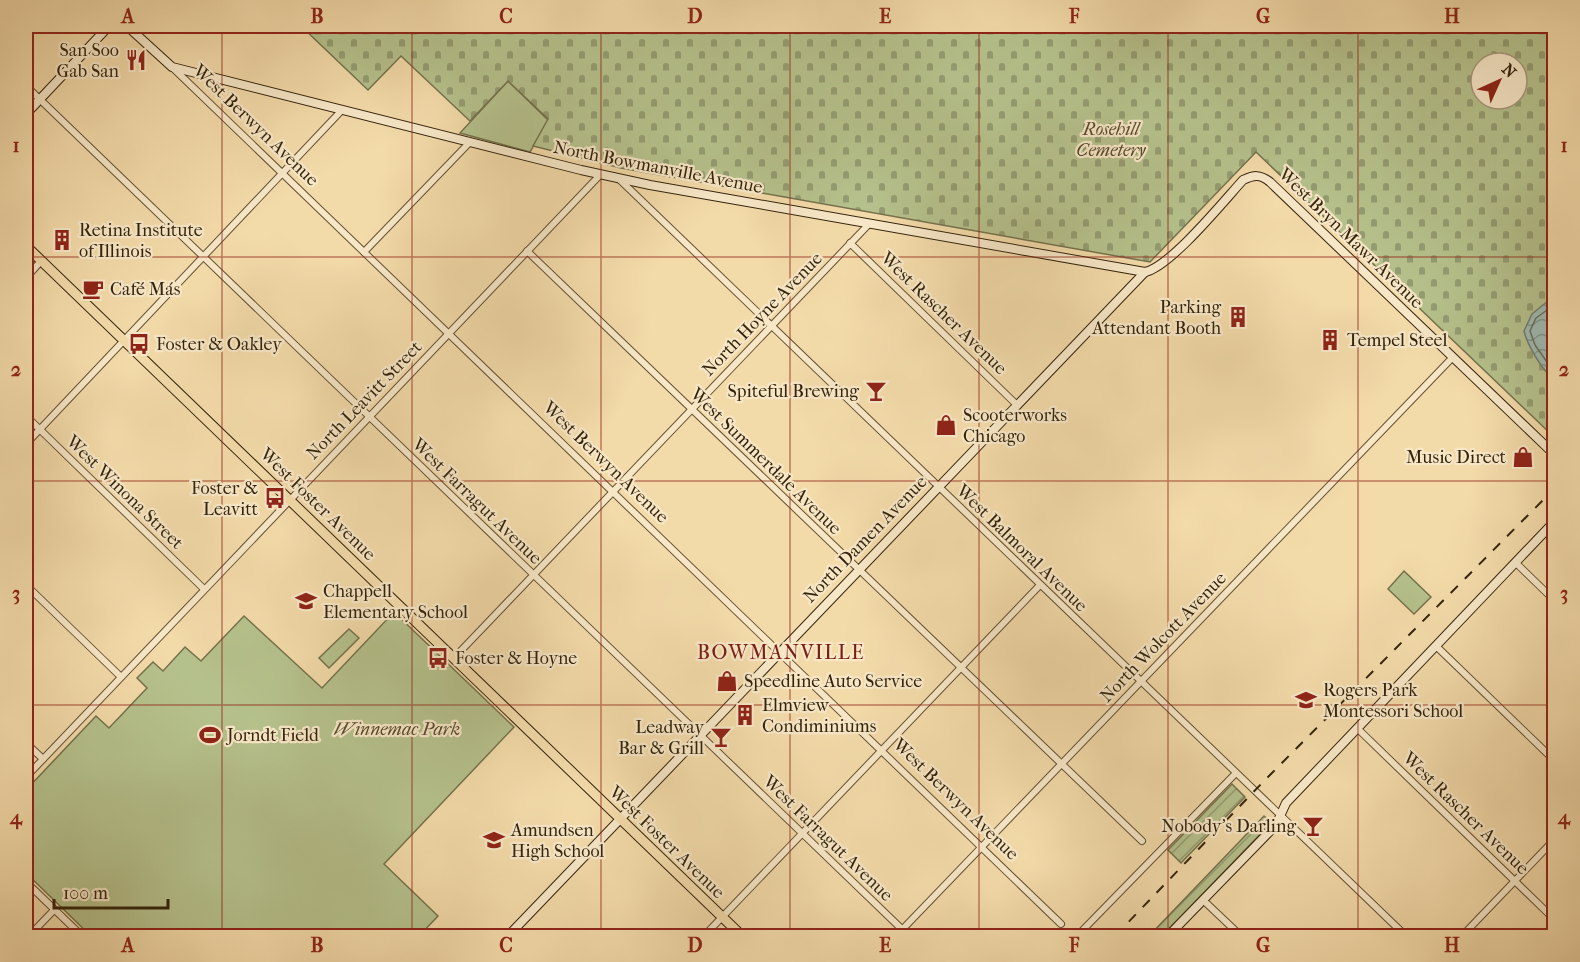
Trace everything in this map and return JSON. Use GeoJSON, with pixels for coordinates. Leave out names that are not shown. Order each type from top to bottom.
{"type":"FeatureCollection","features":[{"type":"Feature","properties":{"kind":"main road","name":"West Foster Avenue"},"geometry":{"type":"LineString","coordinates":[[26,246],[742,936]]}},
{"type":"Feature","properties":{"kind":"street"},"geometry":{"type":"LineString","coordinates":[[26,114],[109,26]]}},
{"type":"Feature","properties":{"kind":"street","name":"West Berwyn Avenue"},"geometry":{"type":"LineString","coordinates":[[128,26],[1061,924]]}},
{"type":"Feature","properties":{"kind":"street","name":"North Bowmanville Avenue"},"geometry":{"type":"LineString","coordinates":[[172,67],[618,179],[1144,272]]}},
{"type":"Feature","properties":{"kind":"street","name":"West Farragut Avenue"},"geometry":{"type":"LineString","coordinates":[[26,86],[909,936]]}},
{"type":"Feature","properties":{"kind":"street"},"geometry":{"type":"LineString","coordinates":[[26,444],[342,110]]}},
{"type":"Feature","properties":{"kind":"street"},"geometry":{"type":"LineString","coordinates":[[364,252],[470,142]]}},
{"type":"Feature","properties":{"kind":"street","name":"North Leavitt Street"},"geometry":{"type":"LineString","coordinates":[[26,777],[600,175]]}},
{"type":"Feature","properties":{"kind":"street","name":"North Damen Avenue"},"geometry":{"type":"LineString","coordinates":[[508,936],[1144,272],[1155,270],[1169,258],[1243,180],[1253,175]]}},
{"type":"Feature","properties":{"kind":"street","name":"West Bryn Mawr Avenue"},"geometry":{"type":"LineString","coordinates":[[1253,175],[1263,176],[1270,182],[1554,454]]}},
{"type":"Feature","properties":{"kind":"street","name":"West Balmoral Avenue"},"geometry":{"type":"LineString","coordinates":[[618,179],[1406,936]]}},
{"type":"Feature","properties":{"kind":"street","name":"North Hoyne Avenue"},"geometry":{"type":"LineString","coordinates":[[453,659],[869,224]]}},
{"type":"Feature","properties":{"kind":"street","name":"West Rascher Avenue"},"geometry":{"type":"LineString","coordinates":[[850,243],[1017,405]]}},
{"type":"Feature","properties":{"kind":"street","name":"West Summerdale Avenue"},"geometry":{"type":"LineString","coordinates":[[527,251],[1142,841]]}},
{"type":"Feature","properties":{"kind":"street"},"geometry":{"type":"LineString","coordinates":[[26,278],[41,261]]}},
{"type":"Feature","properties":{"kind":"street","name":"North Wolcott Avenue"},"geometry":{"type":"LineString","coordinates":[[896,936],[1452,358]]}},
{"type":"Feature","properties":{"kind":"street","name":"West Winona Street"},"geometry":{"type":"LineString","coordinates":[[26,416],[204,589]]}},
{"type":"Feature","properties":{"kind":"street"},"geometry":{"type":"LineString","coordinates":[[1168,936],[1276,825],[1286,802],[1554,522]]}},
{"type":"Feature","properties":{"kind":"street"},"geometry":{"type":"LineString","coordinates":[[1516,563],[1554,600]]}},
{"type":"Feature","properties":{"kind":"street"},"geometry":{"type":"LineString","coordinates":[[26,585],[121,677]]}},
{"type":"Feature","properties":{"kind":"street"},"geometry":{"type":"LineString","coordinates":[[704,936],[1040,585]]}},
{"type":"Feature","properties":{"kind":"street"},"geometry":{"type":"LineString","coordinates":[[1436,646],[1554,760]]}},
{"type":"Feature","properties":{"kind":"street","name":"West Rascher Avenue"},"geometry":{"type":"LineString","coordinates":[[1357,728],[1554,918]]}},
{"type":"Feature","properties":{"kind":"street"},"geometry":{"type":"LineString","coordinates":[[26,743],[43,759]]}},
{"type":"Feature","properties":{"kind":"street"},"geometry":{"type":"LineString","coordinates":[[1077,936],[1235,774]]}},
{"type":"Feature","properties":{"kind":"street"},"geometry":{"type":"LineString","coordinates":[[1462,936],[1554,840]]}},
{"type":"Feature","properties":{"kind":"street"},"geometry":{"type":"LineString","coordinates":[[26,882],[82,936]]}},
{"type":"Feature","properties":{"kind":"street"},"geometry":{"type":"LineString","coordinates":[[1203,900],[1240,936]]}},
{"type":"Feature","properties":{"kind":"street"},"geometry":{"type":"LineString","coordinates":[[29,936],[54,910]]}},
{"type":"Feature","properties":{"kind":"green space","name":"Rosehill Cemetery"},"geometry":{"type":"Polygon","coordinates":[[[301,26],[1554,26],[1554,437],[1256,152],[1150,262],[621,168],[533,146],[548,119],[508,81],[470,121],[401,56],[368,90],[301,26]]]}},
{"type":"Feature","properties":{"kind":"green space"},"geometry":{"type":"Polygon","coordinates":[[[508,81],[548,120],[530,152],[460,133],[508,81]]]}},
{"type":"Feature","properties":{"kind":"green space"},"geometry":{"type":"Polygon","coordinates":[[[1404,571],[1431,597],[1414,614],[1388,589],[1404,571]]]}},
{"type":"Feature","properties":{"kind":"green space","name":"Winnemac Park"},"geometry":{"type":"Polygon","coordinates":[[[394,612],[514,727],[384,864],[438,916],[419,936],[91,936],[26,873],[26,790],[96,716],[109,728],[147,688],[137,678],[153,662],[163,671],[185,647],[201,661],[244,616],[322,688],[394,612]]]}},
{"type":"Feature","properties":{"kind":"green space"},"geometry":{"type":"Polygon","coordinates":[[[349,629],[359,638],[329,668],[319,658],[349,629]]]}},
{"type":"Feature","properties":{"kind":"green space"},"geometry":{"type":"Polygon","coordinates":[[[1232,784],[1245,797],[1181,863],[1168,850],[1232,784]]]}},
{"type":"Feature","properties":{"kind":"green space"},"geometry":{"type":"Polygon","coordinates":[[[1264,816],[1271,823],[1162,936],[1149,936],[1264,816]]]}},
{"type":"Feature","properties":{"kind":"water"},"geometry":{"type":"Polygon","coordinates":[[[1554,296],[1554,378],[1536,358],[1524,331],[1532,314],[1554,296]]]}},
{"type":"Feature","properties":{"kind":"railway"},"geometry":{"type":"LineString","coordinates":[[1115,936],[1264,781],[1554,489]]}},
{"type":"Feature","properties":{"kind":"place","name":"San Soo Gab San"},"geometry":{"type":"Point","coordinates":[136,60]}},
{"type":"Feature","properties":{"kind":"place","name":"Retina Institute of Illinois"},"geometry":{"type":"Point","coordinates":[62,240]}},
{"type":"Feature","properties":{"kind":"place","name":"Café Más"},"geometry":{"type":"Point","coordinates":[93,289]}},
{"type":"Feature","properties":{"kind":"place","name":"Parking Attendant Booth"},"geometry":{"type":"Point","coordinates":[1238,317]}},
{"type":"Feature","properties":{"kind":"place","name":"Tempel Steel"},"geometry":{"type":"Point","coordinates":[1330,340]}},
{"type":"Feature","properties":{"kind":"place","name":"Foster & Oakley"},"geometry":{"type":"Point","coordinates":[139,344]}},
{"type":"Feature","properties":{"kind":"place","name":"Spiteful Brewing"},"geometry":{"type":"Point","coordinates":[876,391]}},
{"type":"Feature","properties":{"kind":"place","name":"Scooterworks Chicago"},"geometry":{"type":"Point","coordinates":[946,425]}},
{"type":"Feature","properties":{"kind":"place","name":"Music Direct"},"geometry":{"type":"Point","coordinates":[1523,457]}},
{"type":"Feature","properties":{"kind":"place","name":"Foster & Leavitt"},"geometry":{"type":"Point","coordinates":[275,498]}},
{"type":"Feature","properties":{"kind":"place","name":"Chappell Elementary School"},"geometry":{"type":"Point","coordinates":[306,601]}},
{"type":"Feature","properties":{"kind":"place","name":"Foster & Hoyne"},"geometry":{"type":"Point","coordinates":[438,658]}},
{"type":"Feature","properties":{"kind":"place","name":"Speedline Auto Service"},"geometry":{"type":"Point","coordinates":[727,681]}},
{"type":"Feature","properties":{"kind":"place","name":"Rogers Park Montessori School"},"geometry":{"type":"Point","coordinates":[1306,700]}},
{"type":"Feature","properties":{"kind":"place","name":"Elmview Condiminiums"},"geometry":{"type":"Point","coordinates":[745,715]}},
{"type":"Feature","properties":{"kind":"place","name":"Jorndt Field"},"geometry":{"type":"Point","coordinates":[210,735]}},
{"type":"Feature","properties":{"kind":"place","name":"Leadway Bar & Grill"},"geometry":{"type":"Point","coordinates":[721,737]}},
{"type":"Feature","properties":{"kind":"place","name":"Nobody's Darling"},"geometry":{"type":"Point","coordinates":[1313,826]}},
{"type":"Feature","properties":{"kind":"place","name":"Amundsen High School"},"geometry":{"type":"Point","coordinates":[494,840]}},
{"type":"Feature","properties":{"kind":"district","name":"BOWMANVILLE"},"geometry":{"type":"Point","coordinates":[781,652]}}]}
